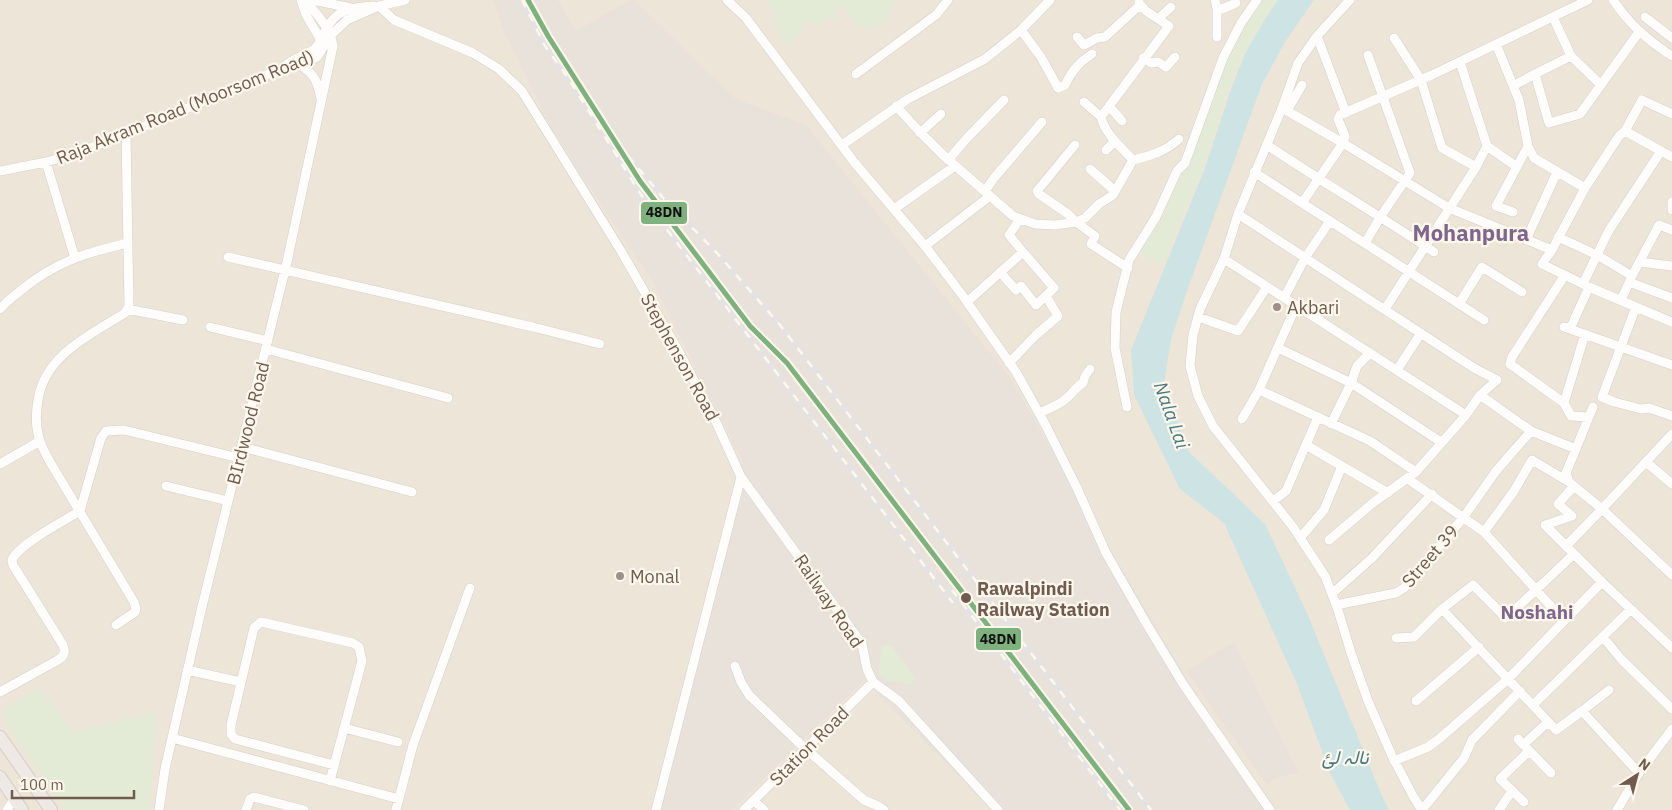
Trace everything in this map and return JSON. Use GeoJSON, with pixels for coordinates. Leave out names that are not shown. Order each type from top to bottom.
{"type":"FeatureCollection","features":[{"type":"Feature","properties":{"kind":"highway"},"geometry":{"type":"LineString","coordinates":[[0,737],[51,810]]}},
{"type":"Feature","properties":{"kind":"highway"},"geometry":{"type":"LineString","coordinates":[[0,778],[22,810]]}},
{"type":"Feature","properties":{"kind":"street"},"geometry":{"type":"LineString","coordinates":[[303,0],[315,12],[329,32]]}},
{"type":"Feature","properties":{"kind":"street"},"geometry":{"type":"LineString","coordinates":[[303,0],[306,15],[332,54]]}},
{"type":"Feature","properties":{"kind":"street"},"geometry":{"type":"LineString","coordinates":[[313,0],[351,8],[379,6],[405,0]]}},
{"type":"Feature","properties":{"kind":"street"},"geometry":{"type":"LineString","coordinates":[[727,0],[746,18],[854,162],[925,246],[1016,372],[1077,488],[1106,553],[1146,623],[1183,684],[1270,810]]}},
{"type":"Feature","properties":{"kind":"street"},"geometry":{"type":"LineString","coordinates":[[856,74],[936,15],[948,0]]}},
{"type":"Feature","properties":{"kind":"street"},"geometry":{"type":"LineString","coordinates":[[842,145],[896,106],[985,59],[1021,30],[1050,0]]}},
{"type":"Feature","properties":{"kind":"street"},"geometry":{"type":"LineString","coordinates":[[1127,407],[1115,348],[1116,312],[1129,260],[1155,220],[1177,171],[1185,163],[1223,58],[1241,23],[1257,0]]}},
{"type":"Feature","properties":{"kind":"street"},"geometry":{"type":"LineString","coordinates":[[1285,109],[1298,63],[1316,36],[1350,0]]}},
{"type":"Feature","properties":{"kind":"street"},"geometry":{"type":"LineString","coordinates":[[1302,203],[1343,143],[1345,136],[1338,119],[1339,116],[1460,62],[1588,0]]}},
{"type":"Feature","properties":{"kind":"street"},"geometry":{"type":"LineString","coordinates":[[1613,0],[1625,18],[1639,32],[1651,43],[1672,56]]}},
{"type":"Feature","properties":{"kind":"street"},"geometry":{"type":"LineString","coordinates":[[1077,37],[1084,45],[1105,36],[1140,2],[1146,11],[1168,26],[1100,117]]}},
{"type":"Feature","properties":{"kind":"street"},"geometry":{"type":"LineString","coordinates":[[1217,37],[1215,10],[1236,4]]}},
{"type":"Feature","properties":{"kind":"street"},"geometry":{"type":"LineString","coordinates":[[329,32],[347,20],[379,6]]}},
{"type":"Feature","properties":{"kind":"street","name":"Stephenson Road"},"geometry":{"type":"LineString","coordinates":[[379,6],[394,20],[474,53],[498,69],[522,91],[621,251],[678,350],[717,424],[741,477]]}},
{"type":"Feature","properties":{"kind":"street"},"geometry":{"type":"LineString","coordinates":[[1158,18],[1171,7]]}},
{"type":"Feature","properties":{"kind":"street"},"geometry":{"type":"LineString","coordinates":[[283,68],[292,60],[314,50],[323,43],[341,13],[351,8]]}},
{"type":"Feature","properties":{"kind":"street"},"geometry":{"type":"LineString","coordinates":[[1552,17],[1571,56],[1601,85]]}},
{"type":"Feature","properties":{"kind":"street"},"geometry":{"type":"LineString","coordinates":[[1645,17],[1672,38]]}},
{"type":"Feature","properties":{"kind":"street"},"geometry":{"type":"LineString","coordinates":[[1021,30],[1042,57],[1058,88],[1064,85],[1080,62],[1092,54]]}},
{"type":"Feature","properties":{"kind":"street","name":"BIrdwood Road"},"geometry":{"type":"LineString","coordinates":[[160,810],[165,769],[187,670],[285,271],[322,104],[333,46],[329,32]]}},
{"type":"Feature","properties":{"kind":"street"},"geometry":{"type":"LineString","coordinates":[[1535,74],[1549,123],[1580,114],[1639,32]]}},
{"type":"Feature","properties":{"kind":"street"},"geometry":{"type":"LineString","coordinates":[[1316,36],[1346,113]]}},
{"type":"Feature","properties":{"kind":"street"},"geometry":{"type":"LineString","coordinates":[[1394,38],[1421,80],[1442,148],[1476,167]]}},
{"type":"Feature","properties":{"kind":"street","name":"Raja Akram Road (Moorsom Road)"},"geometry":{"type":"LineString","coordinates":[[0,171],[72,155],[126,134],[283,68],[300,65],[316,57],[323,43]]}},
{"type":"Feature","properties":{"kind":"street"},"geometry":{"type":"LineString","coordinates":[[1496,44],[1519,100],[1528,146],[1534,158],[1585,188]]}},
{"type":"Feature","properties":{"kind":"street"},"geometry":{"type":"LineString","coordinates":[[1365,243],[1410,173],[1368,55]]}},
{"type":"Feature","properties":{"kind":"street"},"geometry":{"type":"LineString","coordinates":[[1513,86],[1571,56]]}},
{"type":"Feature","properties":{"kind":"street"},"geometry":{"type":"LineString","coordinates":[[1144,58],[1151,63],[1158,62],[1166,67],[1175,57]]}},
{"type":"Feature","properties":{"kind":"street"},"geometry":{"type":"LineString","coordinates":[[1460,62],[1487,146],[1517,167]]}},
{"type":"Feature","properties":{"kind":"street"},"geometry":{"type":"LineString","coordinates":[[300,65],[312,73],[318,85],[322,104]]}},
{"type":"Feature","properties":{"kind":"street"},"geometry":{"type":"LineString","coordinates":[[1302,85],[1285,109],[1254,172],[1224,259],[1198,317],[1193,335],[1190,366],[1198,396],[1213,426],[1300,538],[1325,576],[1365,693],[1394,761],[1422,810],[1464,758],[1472,740],[1520,691]]}},
{"type":"Feature","properties":{"kind":"street"},"geometry":{"type":"LineString","coordinates":[[894,209],[952,163],[968,137],[1004,100]]}},
{"type":"Feature","properties":{"kind":"street"},"geometry":{"type":"LineString","coordinates":[[1672,114],[1642,100],[1625,131],[1585,188],[1552,250],[1542,264],[1672,322]]}},
{"type":"Feature","properties":{"kind":"street"},"geometry":{"type":"LineString","coordinates":[[1084,102],[1100,117],[1115,141],[1133,160]]}},
{"type":"Feature","properties":{"kind":"street"},"geometry":{"type":"LineString","coordinates":[[896,106],[920,133],[987,194],[1013,216],[1035,224],[1055,225],[1076,222],[1085,218],[1099,204],[1113,195],[1133,160],[1159,153],[1179,139]]}},
{"type":"Feature","properties":{"kind":"street"},"geometry":{"type":"LineString","coordinates":[[1110,106],[1122,120]]}},
{"type":"Feature","properties":{"kind":"street"},"geometry":{"type":"LineString","coordinates":[[1285,109],[1450,208],[1552,250]]}},
{"type":"Feature","properties":{"kind":"street"},"geometry":{"type":"LineString","coordinates":[[920,133],[941,114]]}},
{"type":"Feature","properties":{"kind":"street"},"geometry":{"type":"LineString","coordinates":[[925,246],[987,194],[994,178],[1042,122]]}},
{"type":"Feature","properties":{"kind":"street"},"geometry":{"type":"LineString","coordinates":[[1625,131],[1672,157]]}},
{"type":"Feature","properties":{"kind":"street"},"geometry":{"type":"LineString","coordinates":[[116,625],[135,612],[134,602],[50,462],[40,441],[36,413],[40,389],[52,366],[68,349],[124,313],[129,306],[126,134]]}},
{"type":"Feature","properties":{"kind":"street"},"geometry":{"type":"LineString","coordinates":[[1106,150],[1115,141]]}},
{"type":"Feature","properties":{"kind":"street"},"geometry":{"type":"LineString","coordinates":[[1075,145],[1037,190],[1039,194],[1095,236],[1091,244],[1128,268]]}},
{"type":"Feature","properties":{"kind":"street"},"geometry":{"type":"LineString","coordinates":[[1267,145],[1318,179],[1381,216],[1434,252]]}},
{"type":"Feature","properties":{"kind":"street"},"geometry":{"type":"LineString","coordinates":[[1384,309],[1476,167],[1487,146]]}},
{"type":"Feature","properties":{"kind":"street"},"geometry":{"type":"LineString","coordinates":[[1513,212],[1496,206],[1528,146]]}},
{"type":"Feature","properties":{"kind":"street"},"geometry":{"type":"LineString","coordinates":[[1661,151],[1608,232],[1567,328],[1672,365]]}},
{"type":"Feature","properties":{"kind":"street"},"geometry":{"type":"LineString","coordinates":[[46,162],[75,258]]}},
{"type":"Feature","properties":{"kind":"street"},"geometry":{"type":"LineString","coordinates":[[1090,169],[1115,191]]}},
{"type":"Feature","properties":{"kind":"street"},"geometry":{"type":"LineString","coordinates":[[1254,172],[1484,320]]}},
{"type":"Feature","properties":{"kind":"street"},"geometry":{"type":"LineString","coordinates":[[1526,240],[1558,172]]}},
{"type":"Feature","properties":{"kind":"street"},"geometry":{"type":"LineString","coordinates":[[1672,202],[1672,210]]}},
{"type":"Feature","properties":{"kind":"street"},"geometry":{"type":"LineString","coordinates":[[1238,214],[1474,368],[1497,380],[1480,395],[1466,415],[1416,472],[1328,540]]}},
{"type":"Feature","properties":{"kind":"street"},"geometry":{"type":"LineString","coordinates":[[1000,272],[1016,290],[1021,286],[1036,305],[1054,288],[1009,235],[1020,218]]}},
{"type":"Feature","properties":{"kind":"street"},"geometry":{"type":"LineString","coordinates":[[1284,298],[1305,258],[1330,221]]}},
{"type":"Feature","properties":{"kind":"street"},"geometry":{"type":"LineString","coordinates":[[1621,300],[1659,225],[1672,230]]}},
{"type":"Feature","properties":{"kind":"street"},"geometry":{"type":"LineString","coordinates":[[1558,238],[1597,255],[1631,279],[1672,298]]}},
{"type":"Feature","properties":{"kind":"street"},"geometry":{"type":"LineString","coordinates":[[0,309],[34,280],[67,260],[128,243]]}},
{"type":"Feature","properties":{"kind":"street"},"geometry":{"type":"LineString","coordinates":[[967,302],[1023,252]]}},
{"type":"Feature","properties":{"kind":"street"},"geometry":{"type":"LineString","coordinates":[[228,257],[600,344]]}},
{"type":"Feature","properties":{"kind":"street"},"geometry":{"type":"LineString","coordinates":[[1224,259],[1466,415]]}},
{"type":"Feature","properties":{"kind":"street"},"geometry":{"type":"LineString","coordinates":[[1640,262],[1672,266]]}},
{"type":"Feature","properties":{"kind":"street"},"geometry":{"type":"LineString","coordinates":[[1459,304],[1482,267],[1522,292]]}},
{"type":"Feature","properties":{"kind":"street"},"geometry":{"type":"LineString","coordinates":[[1565,275],[1512,357],[1510,364],[1564,403],[1571,416],[1589,417]]}},
{"type":"Feature","properties":{"kind":"street"},"geometry":{"type":"LineString","coordinates":[[1198,317],[1238,331],[1267,287]]}},
{"type":"Feature","properties":{"kind":"street"},"geometry":{"type":"LineString","coordinates":[[1009,363],[1036,335],[1058,316],[1046,296]]}},
{"type":"Feature","properties":{"kind":"street"},"geometry":{"type":"LineString","coordinates":[[1242,418],[1259,390],[1296,306]]}},
{"type":"Feature","properties":{"kind":"street"},"geometry":{"type":"LineString","coordinates":[[1636,307],[1602,397],[1642,409],[1649,408],[1672,416]]}},
{"type":"Feature","properties":{"kind":"street"},"geometry":{"type":"LineString","coordinates":[[127,309],[183,320]]}},
{"type":"Feature","properties":{"kind":"street"},"geometry":{"type":"LineString","coordinates":[[210,327],[448,398]]}},
{"type":"Feature","properties":{"kind":"street"},"geometry":{"type":"LineString","coordinates":[[1397,370],[1421,334]]}},
{"type":"Feature","properties":{"kind":"street"},"geometry":{"type":"LineString","coordinates":[[1564,403],[1585,334]]}},
{"type":"Feature","properties":{"kind":"street"},"geometry":{"type":"LineString","coordinates":[[1278,348],[1351,383],[1441,442]]}},
{"type":"Feature","properties":{"kind":"street"},"geometry":{"type":"LineString","coordinates":[[1332,424],[1357,366],[1370,353]]}},
{"type":"Feature","properties":{"kind":"street"},"geometry":{"type":"LineString","coordinates":[[1039,413],[1053,407],[1068,397],[1074,388],[1083,383],[1090,369]]}},
{"type":"Feature","properties":{"kind":"street"},"geometry":{"type":"LineString","coordinates":[[1259,390],[1370,441],[1416,472]]}},
{"type":"Feature","properties":{"kind":"street"},"geometry":{"type":"LineString","coordinates":[[1480,395],[1531,431],[1576,449]]}},
{"type":"Feature","properties":{"kind":"street"},"geometry":{"type":"LineString","coordinates":[[1571,484],[1566,473],[1593,407]]}},
{"type":"Feature","properties":{"kind":"street"},"geometry":{"type":"LineString","coordinates":[[1273,502],[1286,491],[1318,417]]}},
{"type":"Feature","properties":{"kind":"street"},"geometry":{"type":"LineString","coordinates":[[0,692],[58,660],[65,653],[64,645],[12,560],[18,552],[34,540],[80,511],[101,438],[106,431],[124,430],[239,458]]}},
{"type":"Feature","properties":{"kind":"street","name":"Street 39"},"geometry":{"type":"LineString","coordinates":[[1336,604],[1400,591],[1463,518],[1496,471],[1531,431]]}},
{"type":"Feature","properties":{"kind":"street"},"geometry":{"type":"LineString","coordinates":[[1566,546],[1672,434]]}},
{"type":"Feature","properties":{"kind":"street"},"geometry":{"type":"LineString","coordinates":[[0,464],[40,441]]}},
{"type":"Feature","properties":{"kind":"street"},"geometry":{"type":"LineString","coordinates":[[1306,445],[1388,493]]}},
{"type":"Feature","properties":{"kind":"street"},"geometry":{"type":"LineString","coordinates":[[242,447],[412,492]]}},
{"type":"Feature","properties":{"kind":"street"},"geometry":{"type":"LineString","coordinates":[[1484,532],[1514,491],[1532,460],[1571,484],[1672,575]]}},
{"type":"Feature","properties":{"kind":"street"},"geometry":{"type":"LineString","coordinates":[[1646,462],[1672,484]]}},
{"type":"Feature","properties":{"kind":"street"},"geometry":{"type":"LineString","coordinates":[[1300,538],[1324,510],[1342,466]]}},
{"type":"Feature","properties":{"kind":"street"},"geometry":{"type":"LineString","coordinates":[[656,810],[741,477]]}},
{"type":"Feature","properties":{"kind":"street","name":"Railway Road"},"geometry":{"type":"LineString","coordinates":[[741,477],[862,644],[867,669],[873,682]]}},
{"type":"Feature","properties":{"kind":"street"},"geometry":{"type":"LineString","coordinates":[[1408,479],[1484,532],[1564,620]]}},
{"type":"Feature","properties":{"kind":"street"},"geometry":{"type":"LineString","coordinates":[[1571,484],[1558,504],[1572,516],[1546,524],[1630,610],[1672,648]]}},
{"type":"Feature","properties":{"kind":"street"},"geometry":{"type":"LineString","coordinates":[[166,486],[228,501]]}},
{"type":"Feature","properties":{"kind":"street"},"geometry":{"type":"LineString","coordinates":[[1335,591],[1372,558],[1432,494]]}},
{"type":"Feature","properties":{"kind":"street"},"geometry":{"type":"LineString","coordinates":[[1396,638],[1414,637],[1442,609],[1473,585],[1506,618],[1574,554]]}},
{"type":"Feature","properties":{"kind":"street"},"geometry":{"type":"LineString","coordinates":[[1394,761],[1428,747],[1508,679],[1602,582]]}},
{"type":"Feature","properties":{"kind":"street"},"geometry":{"type":"LineString","coordinates":[[396,810],[413,744],[470,588]]}},
{"type":"Feature","properties":{"kind":"street"},"geometry":{"type":"LineString","coordinates":[[1442,609],[1556,730],[1609,690]]}},
{"type":"Feature","properties":{"kind":"street"},"geometry":{"type":"LineString","coordinates":[[1533,705],[1630,610]]}},
{"type":"Feature","properties":{"kind":"street"},"geometry":{"type":"LineString","coordinates":[[330,781],[362,661],[359,647],[353,643],[261,622],[254,628],[231,725],[231,734],[235,739],[334,765]]}},
{"type":"Feature","properties":{"kind":"street"},"geometry":{"type":"LineString","coordinates":[[1603,637],[1621,659],[1672,709]]}},
{"type":"Feature","properties":{"kind":"street"},"geometry":{"type":"LineString","coordinates":[[1416,701],[1478,648]]}},
{"type":"Feature","properties":{"kind":"street"},"geometry":{"type":"LineString","coordinates":[[735,666],[741,682],[750,695],[805,748],[864,800],[884,810]]}},
{"type":"Feature","properties":{"kind":"street"},"geometry":{"type":"LineString","coordinates":[[187,670],[241,682]]}},
{"type":"Feature","properties":{"kind":"street"},"geometry":{"type":"LineString","coordinates":[[873,682],[899,701],[998,810]]}},
{"type":"Feature","properties":{"kind":"street","name":"Station Road"},"geometry":{"type":"LineString","coordinates":[[744,810],[873,682]]}},
{"type":"Feature","properties":{"kind":"street"},"geometry":{"type":"LineString","coordinates":[[1582,711],[1639,773]]}},
{"type":"Feature","properties":{"kind":"street"},"geometry":{"type":"LineString","coordinates":[[1524,802],[1500,779],[1523,745],[1548,722]]}},
{"type":"Feature","properties":{"kind":"street"},"geometry":{"type":"LineString","coordinates":[[344,728],[398,742]]}},
{"type":"Feature","properties":{"kind":"street"},"geometry":{"type":"LineString","coordinates":[[1617,810],[1639,773],[1672,729]]}},
{"type":"Feature","properties":{"kind":"street"},"geometry":{"type":"LineString","coordinates":[[172,738],[399,799]]}},
{"type":"Feature","properties":{"kind":"street"},"geometry":{"type":"LineString","coordinates":[[1523,745],[1551,773]]}},
{"type":"Feature","properties":{"kind":"street"},"geometry":{"type":"LineString","coordinates":[[1498,810],[1512,791]]}},
{"type":"Feature","properties":{"kind":"street"},"geometry":{"type":"LineString","coordinates":[[246,810],[250,799],[254,797],[304,810]]}},
{"type":"Feature","properties":{"kind":"street"},"geometry":{"type":"LineString","coordinates":[[7,810],[14,799]]}},
{"type":"Feature","properties":{"kind":"street"},"geometry":{"type":"LineString","coordinates":[[754,801],[764,810]]}},
{"type":"Feature","properties":{"kind":"shaded area"},"geometry":{"type":"Polygon","coordinates":[[[0,0],[1672,0],[1672,810],[0,810],[0,0]]]}},
{"type":"Feature","properties":{"kind":"shaded area","name":"Rawalpindi Railway Station"},"geometry":{"type":"Polygon","coordinates":[[[493,0],[558,0],[576,31],[630,0],[634,0],[736,99],[806,125],[1008,375],[1194,691],[1271,810],[992,810],[864,680],[732,810],[659,810],[716,553],[743,463],[653,283],[551,128],[503,29],[493,0]]]}},
{"type":"Feature","properties":{"kind":"shaded area"},"geometry":{"type":"Polygon","coordinates":[[[1234,642],[1299,773],[1275,778],[1267,785],[1186,671],[1234,642]]]}},
{"type":"Feature","properties":{"kind":"green space"},"geometry":{"type":"Polygon","coordinates":[[[767,0],[896,0],[892,4],[896,7],[888,14],[892,18],[878,27],[872,26],[863,30],[846,14],[848,11],[840,6],[835,11],[839,16],[829,20],[825,17],[818,26],[808,21],[788,47],[783,42],[767,0]]]}},
{"type":"Feature","properties":{"kind":"green space"},"geometry":{"type":"Polygon","coordinates":[[[1259,0],[1277,0],[1241,61],[1229,89],[1203,169],[1162,265],[1138,252],[1164,214],[1171,197],[1172,188],[1229,54],[1259,0]]]}},
{"type":"Feature","properties":{"kind":"green space"},"geometry":{"type":"Polygon","coordinates":[[[888,645],[893,648],[913,675],[914,680],[911,684],[887,680],[880,675],[881,651],[883,646],[888,645]]]}},
{"type":"Feature","properties":{"kind":"green space"},"geometry":{"type":"Polygon","coordinates":[[[40,688],[73,731],[157,712],[149,810],[64,810],[7,725],[2,709],[40,688]]]}},
{"type":"Feature","properties":{"kind":"water","name":"نالہ لئ"},"geometry":{"type":"Polygon","coordinates":[[[1278,0],[1314,0],[1285,42],[1262,84],[1187,291],[1171,340],[1164,383],[1189,452],[1265,524],[1307,613],[1389,810],[1350,810],[1330,773],[1297,684],[1224,523],[1180,489],[1134,395],[1131,350],[1205,168],[1230,92],[1245,54],[1278,0]]]}},
{"type":"Feature","properties":{"kind":"railway"},"geometry":{"type":"LineString","coordinates":[[522,0],[545,46],[568,78],[645,201],[953,603]]}},
{"type":"Feature","properties":{"kind":"railway"},"geometry":{"type":"LineString","coordinates":[[618,144],[665,200],[717,253],[780,325],[1151,810]]}},
{"type":"Feature","properties":{"kind":"railway"},"geometry":{"type":"LineString","coordinates":[[952,590],[1120,810]]}},
{"type":"Feature","properties":{"kind":"transit line","name":"48DN"},"geometry":{"type":"LineString","coordinates":[[528,0],[548,36],[640,181],[750,326],[787,363],[1129,810]]}},
{"type":"Feature","properties":{"kind":"place","name":"Akbari"},"geometry":{"type":"Point","coordinates":[1277,307]}},
{"type":"Feature","properties":{"kind":"place","name":"Monal"},"geometry":{"type":"Point","coordinates":[620,576]}},
{"type":"Feature","properties":{"kind":"place","name":"Rawalpindi Railway Station"},"geometry":{"type":"Point","coordinates":[966,598]}},
{"type":"Feature","properties":{"kind":"district","name":"Mohanpura"},"geometry":{"type":"Point","coordinates":[1471,232]}},
{"type":"Feature","properties":{"kind":"district","name":"Noshahi"},"geometry":{"type":"Point","coordinates":[1537,612]}},
{"type":"Feature","properties":{"kind":"water label","name":"Nala Lai"},"geometry":{"type":"Point","coordinates":[1172,415]}}]}
